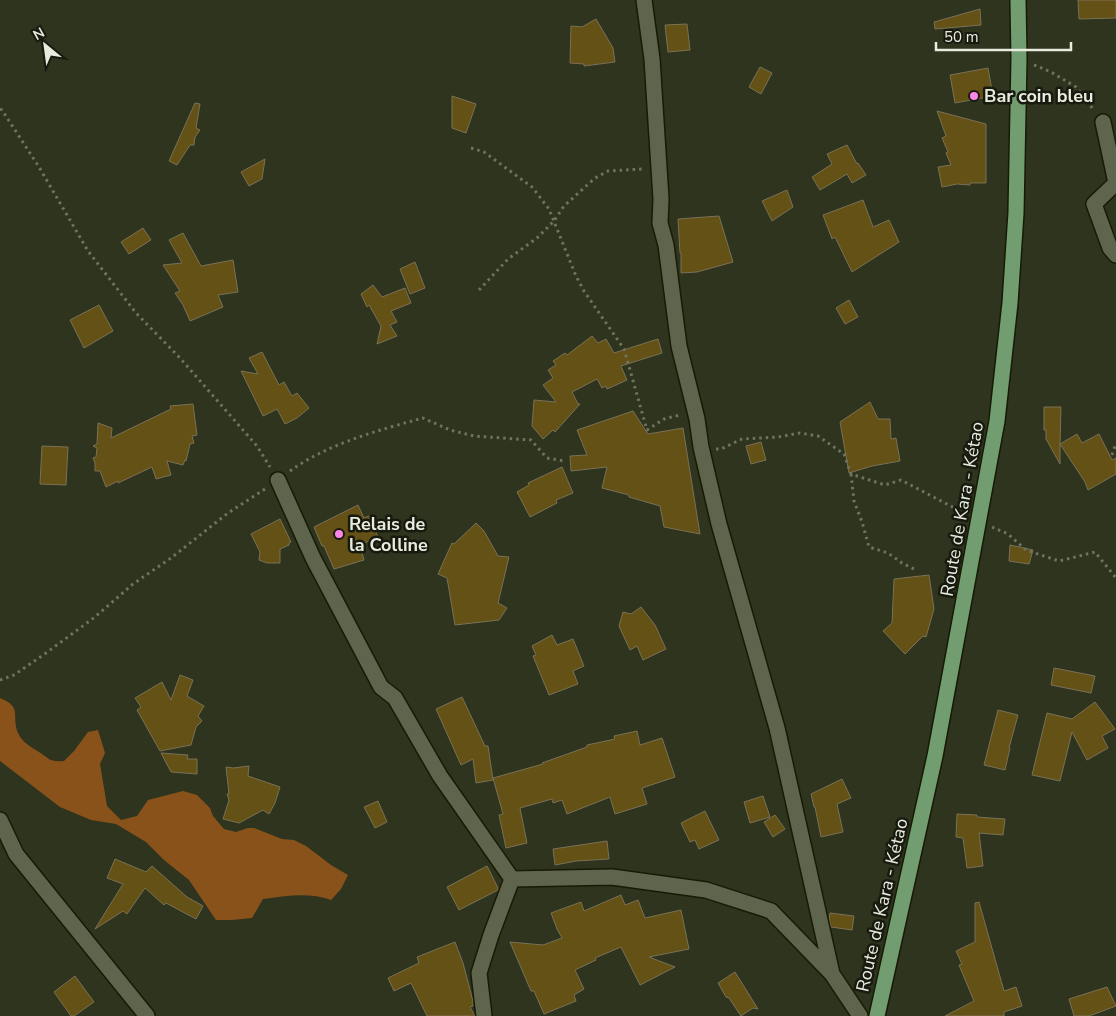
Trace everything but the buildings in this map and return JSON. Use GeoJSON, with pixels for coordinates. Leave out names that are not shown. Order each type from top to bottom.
{"type":"FeatureCollection","features":[{"type":"Feature","properties":{"kind":"main road","name":"Route de Kara - Kétao"},"geometry":{"type":"LineString","coordinates":[[877,1016],[935,756],[997,421],[1010,303],[1016,213],[1019,58],[1018,0]]}},
{"type":"Feature","properties":{"kind":"street"},"geometry":{"type":"LineString","coordinates":[[644,0],[652,60],[661,199],[660,222],[666,246],[679,346],[697,419],[701,446],[719,524],[777,728],[832,974]]}},
{"type":"Feature","properties":{"kind":"street"},"geometry":{"type":"LineString","coordinates":[[1103,122],[1116,184],[1094,204],[1110,248],[1116,255]]}},
{"type":"Feature","properties":{"kind":"street"},"geometry":{"type":"LineString","coordinates":[[278,480],[313,558],[381,688],[395,698],[440,776],[512,879]]}},
{"type":"Feature","properties":{"kind":"street"},"geometry":{"type":"LineString","coordinates":[[0,820],[16,854],[147,1016]]}},
{"type":"Feature","properties":{"kind":"street"},"geometry":{"type":"LineString","coordinates":[[512,879],[612,878],[706,890],[771,911],[832,974],[860,1016]]}},
{"type":"Feature","properties":{"kind":"street"},"geometry":{"type":"LineString","coordinates":[[484,1016],[480,973],[491,935],[512,879]]}},
{"type":"Feature","properties":{"kind":"path"},"geometry":{"type":"LineString","coordinates":[[1019,58],[1051,72],[1076,87],[1103,122]]}},
{"type":"Feature","properties":{"kind":"path"},"geometry":{"type":"LineString","coordinates":[[0,109],[39,167],[88,251],[136,313],[180,358],[257,446],[278,480]]}},
{"type":"Feature","properties":{"kind":"path"},"geometry":{"type":"LineString","coordinates":[[471,148],[484,152],[532,187],[549,208],[576,276],[584,291],[624,349],[647,430],[664,420],[683,414],[697,419]]}},
{"type":"Feature","properties":{"kind":"path"},"geometry":{"type":"LineString","coordinates":[[480,290],[508,259],[538,238],[554,221],[564,206],[595,178],[608,171],[659,168]]}},
{"type":"Feature","properties":{"kind":"path"},"geometry":{"type":"LineString","coordinates":[[0,680],[14,675],[46,653],[95,617],[133,584],[171,558],[228,513],[292,469],[356,438],[423,418],[450,430],[474,436],[531,440],[547,458],[564,461]]}},
{"type":"Feature","properties":{"kind":"path"},"geometry":{"type":"LineString","coordinates":[[701,446],[721,449],[742,439],[778,437],[800,433],[818,436],[844,454],[851,474],[854,501],[869,548],[888,553],[916,570]]}},
{"type":"Feature","properties":{"kind":"path"},"geometry":{"type":"LineString","coordinates":[[1112,455],[1116,443]]}},
{"type":"Feature","properties":{"kind":"path"},"geometry":{"type":"LineString","coordinates":[[851,474],[885,485],[901,480],[1008,534],[1026,550],[1059,561],[1094,552],[1116,578]]}},
{"type":"Feature","properties":{"kind":"shaded area"},"geometry":{"type":"Polygon","coordinates":[[[0,698],[12,705],[15,712],[16,727],[22,739],[52,760],[64,761],[88,732],[98,730],[105,753],[100,764],[107,806],[121,820],[137,816],[148,800],[183,791],[197,795],[210,808],[213,816],[224,829],[236,832],[254,828],[282,839],[294,840],[306,846],[348,875],[341,889],[331,900],[306,895],[263,899],[252,918],[216,920],[189,880],[164,860],[146,842],[116,824],[91,820],[60,807],[0,761],[0,698]]]}},
{"type":"Feature","properties":{"kind":"place","name":"Bar coin bleu"},"geometry":{"type":"Point","coordinates":[974,96]}},
{"type":"Feature","properties":{"kind":"place","name":"Relais de la Colline"},"geometry":{"type":"Point","coordinates":[339,534]}}]}
